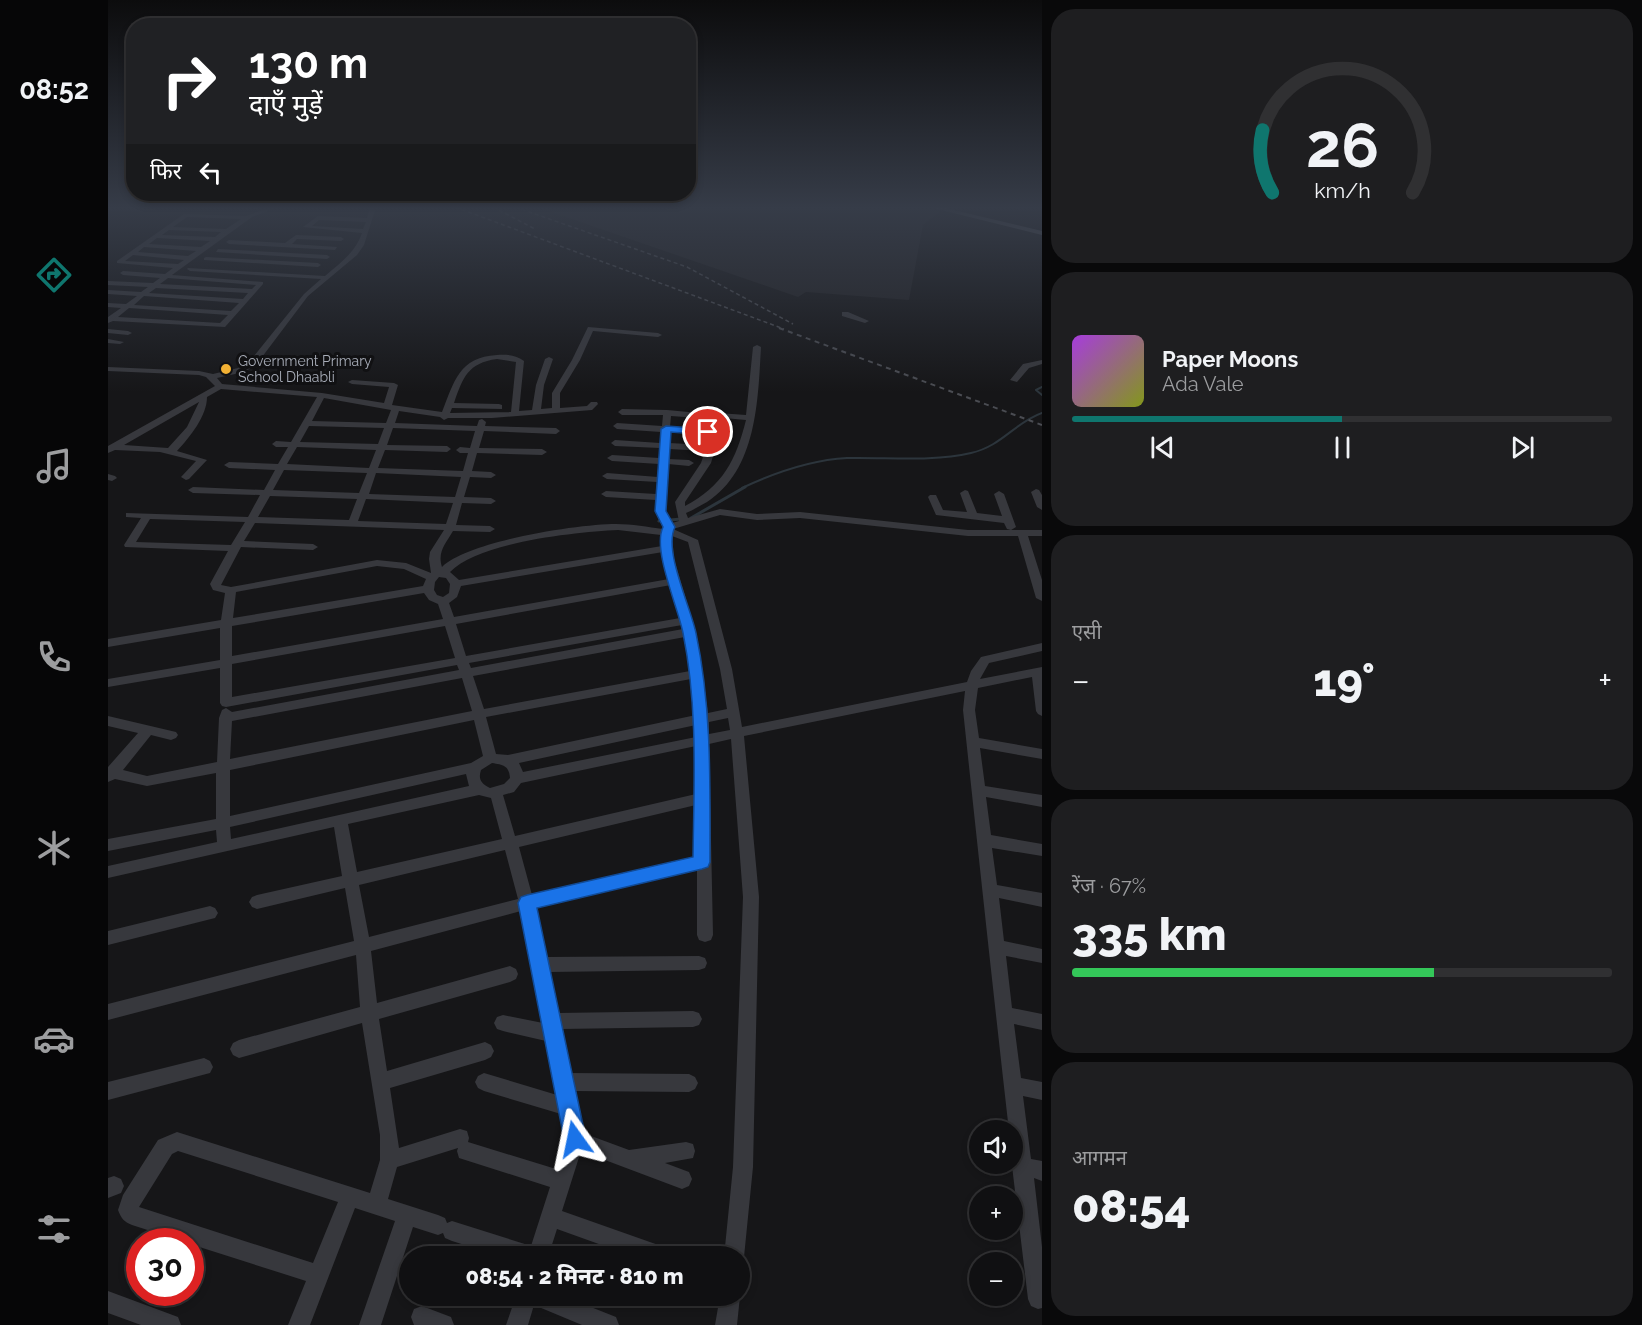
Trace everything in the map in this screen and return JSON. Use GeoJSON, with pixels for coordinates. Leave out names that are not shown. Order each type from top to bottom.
{"type":"FeatureCollection","features":[{"type":"Feature","properties":{"kind":"street"},"geometry":{"type":"LineString","coordinates":[[109,320],[174,269]]}},
{"type":"Feature","properties":{"kind":"street"},"geometry":{"type":"LineString","coordinates":[[190,269],[328,278]]}},
{"type":"Feature","properties":{"kind":"street"},"geometry":{"type":"LineString","coordinates":[[256,273],[261,269]]}},
{"type":"Feature","properties":{"kind":"street"},"geometry":{"type":"LineString","coordinates":[[290,286],[314,269]]}},
{"type":"Feature","properties":{"kind":"street"},"geometry":{"type":"LineString","coordinates":[[108,369],[196,373],[211,377],[241,370],[253,363],[306,295],[339,269]]}},
{"type":"Feature","properties":{"kind":"street"},"geometry":{"type":"LineString","coordinates":[[109,320],[219,325],[234,313],[260,282],[123,273]]}},
{"type":"Feature","properties":{"kind":"street"},"geometry":{"type":"LineString","coordinates":[[108,283],[254,291]]}},
{"type":"Feature","properties":{"kind":"street"},"geometry":{"type":"LineString","coordinates":[[108,292],[244,301]]}},
{"type":"Feature","properties":{"kind":"street"},"geometry":{"type":"LineString","coordinates":[[108,305],[234,313]]}},
{"type":"Feature","properties":{"kind":"street"},"geometry":{"type":"LineString","coordinates":[[845,314],[866,321]]}},
{"type":"Feature","properties":{"kind":"street"},"geometry":{"type":"LineString","coordinates":[[556,410],[556,393],[591,329],[658,335]]}},
{"type":"Feature","properties":{"kind":"street"},"geometry":{"type":"LineString","coordinates":[[108,331],[128,333]]}},
{"type":"Feature","properties":{"kind":"street"},"geometry":{"type":"LineString","coordinates":[[108,341],[120,342]]}},
{"type":"Feature","properties":{"kind":"street"},"geometry":{"type":"LineString","coordinates":[[320,399],[250,518],[215,584],[225,589],[377,563],[436,570],[474,552],[493,546],[600,528],[665,523],[682,516],[727,478],[740,460],[750,418],[757,347]]}},
{"type":"Feature","properties":{"kind":"street"},"geometry":{"type":"LineString","coordinates":[[444,417],[466,366],[483,357],[509,357],[520,361],[515,410]]}},
{"type":"Feature","properties":{"kind":"street"},"geometry":{"type":"LineString","coordinates":[[536,412],[540,385],[549,359]]}},
{"type":"Feature","properties":{"kind":"street"},"geometry":{"type":"LineString","coordinates":[[1014,380],[1026,366],[1042,362]]}},
{"type":"Feature","properties":{"kind":"street"},"geometry":{"type":"LineString","coordinates":[[211,377],[220,386],[444,417],[483,415],[515,410]]}},
{"type":"Feature","properties":{"kind":"street"},"geometry":{"type":"LineString","coordinates":[[352,382],[394,385],[391,426],[353,522]]}},
{"type":"Feature","properties":{"kind":"street"},"geometry":{"type":"LineString","coordinates":[[110,449],[159,419],[204,398],[220,386]]}},
{"type":"Feature","properties":{"kind":"street"},"geometry":{"type":"LineString","coordinates":[[171,451],[185,438],[198,418],[204,398]]}},
{"type":"Feature","properties":{"kind":"street"},"geometry":{"type":"LineString","coordinates":[[449,405],[536,412],[589,408],[594,404]]}},
{"type":"Feature","properties":{"kind":"street"},"geometry":{"type":"LineString","coordinates":[[622,412],[710,417]]}},
{"type":"Feature","properties":{"kind":"street"},"geometry":{"type":"LineString","coordinates":[[667,413],[662,497],[667,548],[688,626],[702,720],[702,862],[705,935]]}},
{"type":"Feature","properties":{"kind":"street"},"geometry":{"type":"LineString","coordinates":[[427,589],[450,528],[483,415]]}},
{"type":"Feature","properties":{"kind":"street"},"geometry":{"type":"LineString","coordinates":[[682,516],[680,502],[710,454],[721,415],[750,418]]}},
{"type":"Feature","properties":{"kind":"street"},"geometry":{"type":"LineString","coordinates":[[305,423],[556,431]]}},
{"type":"Feature","properties":{"kind":"street"},"geometry":{"type":"LineString","coordinates":[[617,426],[708,432]]}},
{"type":"Feature","properties":{"kind":"street"},"geometry":{"type":"LineString","coordinates":[[615,442],[707,448]]}},
{"type":"Feature","properties":{"kind":"street"},"geometry":{"type":"LineString","coordinates":[[276,444],[447,449]]}},
{"type":"Feature","properties":{"kind":"street"},"geometry":{"type":"LineString","coordinates":[[110,449],[171,451],[202,460],[186,477]]}},
{"type":"Feature","properties":{"kind":"street"},"geometry":{"type":"LineString","coordinates":[[460,450],[542,453]]}},
{"type":"Feature","properties":{"kind":"street"},"geometry":{"type":"LineString","coordinates":[[612,458],[689,463]]}},
{"type":"Feature","properties":{"kind":"street"},"geometry":{"type":"LineString","coordinates":[[229,465],[490,475]]}},
{"type":"Feature","properties":{"kind":"street"},"geometry":{"type":"LineString","coordinates":[[608,476],[663,480]]}},
{"type":"Feature","properties":{"kind":"street"},"geometry":{"type":"LineString","coordinates":[[193,490],[491,501]]}},
{"type":"Feature","properties":{"kind":"street"},"geometry":{"type":"LineString","coordinates":[[1036,492],[1042,507]]}},
{"type":"Feature","properties":{"kind":"street"},"geometry":{"type":"LineString","coordinates":[[965,493],[973,516]]}},
{"type":"Feature","properties":{"kind":"street"},"geometry":{"type":"LineString","coordinates":[[606,494],[662,497]]}},
{"type":"Feature","properties":{"kind":"street"},"geometry":{"type":"LineString","coordinates":[[999,494],[1042,598]]}},
{"type":"Feature","properties":{"kind":"street"},"geometry":{"type":"LineString","coordinates":[[933,497],[939,513],[1008,520]]}},
{"type":"Feature","properties":{"kind":"street"},"geometry":{"type":"LineString","coordinates":[[665,523],[682,516],[714,513],[757,517],[800,515],[950,531],[1042,533]]}},
{"type":"Feature","properties":{"kind":"street"},"geometry":{"type":"LineString","coordinates":[[130,515],[490,529]]}},
{"type":"Feature","properties":{"kind":"street"},"geometry":{"type":"LineString","coordinates":[[147,516],[129,545],[312,547]]}},
{"type":"Feature","properties":{"kind":"street"},"geometry":{"type":"LineString","coordinates":[[665,523],[693,540],[726,669],[737,733],[750,897],[743,1167],[735,1246]]}},
{"type":"Feature","properties":{"kind":"street"},"geometry":{"type":"LineString","coordinates":[[436,570],[455,584],[667,548]]}},
{"type":"Feature","properties":{"kind":"street"},"geometry":{"type":"LineString","coordinates":[[108,683],[675,581]]}},
{"type":"Feature","properties":{"kind":"street"},"geometry":{"type":"LineString","coordinates":[[427,589],[434,598],[443,601],[451,598],[455,593],[455,584]]}},
{"type":"Feature","properties":{"kind":"street"},"geometry":{"type":"LineString","coordinates":[[224,847],[222,823],[227,662],[225,589]]}},
{"type":"Feature","properties":{"kind":"street"},"geometry":{"type":"LineString","coordinates":[[108,643],[427,589]]}},
{"type":"Feature","properties":{"kind":"street"},"geometry":{"type":"LineString","coordinates":[[443,601],[479,714],[490,758]]}},
{"type":"Feature","properties":{"kind":"street"},"geometry":{"type":"LineString","coordinates":[[226,703],[464,666],[688,626]]}},
{"type":"Feature","properties":{"kind":"street"},"geometry":{"type":"LineString","coordinates":[[1016,1120],[969,710],[971,687],[979,666],[985,660],[1042,647]]}},
{"type":"Feature","properties":{"kind":"street"},"geometry":{"type":"LineString","coordinates":[[225,718],[464,666]]}},
{"type":"Feature","properties":{"kind":"street"},"geometry":{"type":"LineString","coordinates":[[108,872],[480,789],[496,793],[509,788],[517,779],[1040,672],[1042,711]]}},
{"type":"Feature","properties":{"kind":"street"},"geometry":{"type":"LineString","coordinates":[[109,775],[147,781],[479,714],[696,674]]}},
{"type":"Feature","properties":{"kind":"street"},"geometry":{"type":"LineString","coordinates":[[108,845],[222,823],[475,767],[490,758],[508,760],[733,712]]}},
{"type":"Feature","properties":{"kind":"street"},"geometry":{"type":"LineString","coordinates":[[108,721],[171,735]]}},
{"type":"Feature","properties":{"kind":"street"},"geometry":{"type":"LineString","coordinates":[[109,775],[148,730]]}},
{"type":"Feature","properties":{"kind":"street"},"geometry":{"type":"LineString","coordinates":[[974,742],[1042,754]]}},
{"type":"Feature","properties":{"kind":"street"},"geometry":{"type":"LineString","coordinates":[[508,760],[516,768],[517,779]]}},
{"type":"Feature","properties":{"kind":"street"},"geometry":{"type":"LineString","coordinates":[[475,767],[472,779],[480,789]]}},
{"type":"Feature","properties":{"kind":"street"},"geometry":{"type":"LineString","coordinates":[[980,791],[1042,801]]}},
{"type":"Feature","properties":{"kind":"street"},"geometry":{"type":"LineString","coordinates":[[496,793],[527,903],[575,1139],[540,1246]]}},
{"type":"Feature","properties":{"kind":"street"},"geometry":{"type":"LineString","coordinates":[[257,902],[703,798]]}},
{"type":"Feature","properties":{"kind":"street"},"geometry":{"type":"LineString","coordinates":[[340,821],[363,947],[369,1012],[381,1082],[390,1160],[376,1205]]}},
{"type":"Feature","properties":{"kind":"street"},"geometry":{"type":"LineString","coordinates":[[983,840],[1042,850]]}},
{"type":"Feature","properties":{"kind":"street"},"geometry":{"type":"LineString","coordinates":[[108,1012],[527,903],[702,862]]}},
{"type":"Feature","properties":{"kind":"street"},"geometry":{"type":"LineString","coordinates":[[989,890],[1042,900]]}},
{"type":"Feature","properties":{"kind":"street"},"geometry":{"type":"LineString","coordinates":[[108,938],[210,913]]}},
{"type":"Feature","properties":{"kind":"street"},"geometry":{"type":"LineString","coordinates":[[996,947],[1042,956]]}},
{"type":"Feature","properties":{"kind":"street"},"geometry":{"type":"LineString","coordinates":[[539,965],[699,963]]}},
{"type":"Feature","properties":{"kind":"street"},"geometry":{"type":"LineString","coordinates":[[239,1048],[510,974]]}},
{"type":"Feature","properties":{"kind":"street"},"geometry":{"type":"LineString","coordinates":[[1004,1014],[1042,1022]]}},
{"type":"Feature","properties":{"kind":"street"},"geometry":{"type":"LineString","coordinates":[[503,1023],[552,1028],[693,1019]]}},
{"type":"Feature","properties":{"kind":"street"},"geometry":{"type":"LineString","coordinates":[[381,1082],[485,1051]]}},
{"type":"Feature","properties":{"kind":"street"},"geometry":{"type":"LineString","coordinates":[[108,1091],[204,1067]]}},
{"type":"Feature","properties":{"kind":"street"},"geometry":{"type":"LineString","coordinates":[[563,1082],[689,1083]]}},
{"type":"Feature","properties":{"kind":"street"},"geometry":{"type":"LineString","coordinates":[[484,1083],[568,1107]]}},
{"type":"Feature","properties":{"kind":"street"},"geometry":{"type":"LineString","coordinates":[[1012,1085],[1042,1091]]}},
{"type":"Feature","properties":{"kind":"street"},"geometry":{"type":"LineString","coordinates":[[575,1139],[682,1179]]}},
{"type":"Feature","properties":{"kind":"street"},"geometry":{"type":"LineString","coordinates":[[319,1275],[132,1215],[128,1210],[130,1202],[165,1147],[177,1142],[501,1246]]}},
{"type":"Feature","properties":{"kind":"street"},"geometry":{"type":"LineString","coordinates":[[390,1160],[463,1145],[562,1181]]}},
{"type":"Feature","properties":{"kind":"street"},"geometry":{"type":"LineString","coordinates":[[627,1158],[686,1151]]}},
{"type":"Feature","properties":{"kind":"street"},"geometry":{"type":"LineString","coordinates":[[1023,1166],[1042,1171]]}},
{"type":"Feature","properties":{"kind":"street"},"geometry":{"type":"LineString","coordinates":[[1023,1172],[1037,1257],[1038,1299]]}},
{"type":"Feature","properties":{"kind":"street"},"geometry":{"type":"LineString","coordinates":[[299,1325],[350,1196]]}},
{"type":"Feature","properties":{"kind":"street"},"geometry":{"type":"LineString","coordinates":[[370,1325],[407,1216]]}},
{"type":"Feature","properties":{"kind":"street"},"geometry":{"type":"LineString","coordinates":[[550,1217],[633,1246]]}},
{"type":"Feature","properties":{"kind":"street"},"geometry":{"type":"LineString","coordinates":[[108,1302],[170,1325]]}},
{"type":"Feature","properties":{"kind":"street"},"geometry":{"type":"LineString","coordinates":[[517,1325],[523,1306]]}},
{"type":"Feature","properties":{"kind":"street"},"geometry":{"type":"LineString","coordinates":[[561,1306],[608,1325]]}},
{"type":"Feature","properties":{"kind":"street"},"geometry":{"type":"LineString","coordinates":[[726,1325],[728,1306]]}},
{"type":"Feature","properties":{"kind":"street"},"geometry":{"type":"LineString","coordinates":[[422,1317],[443,1325]]}},
{"type":"Feature","properties":{"kind":"shaded area"},"geometry":{"type":"Polygon","coordinates":[[[716,269],[915,269],[909,300],[806,292],[798,297],[716,269]]]}},
{"type":"Feature","properties":{"kind":"waterway"},"geometry":{"type":"LineString","coordinates":[[1042,387],[1036,390],[1042,395]]}},
{"type":"Feature","properties":{"kind":"waterway"},"geometry":{"type":"LineString","coordinates":[[742,488],[793,468],[833,459],[925,458],[971,453],[1000,440],[1023,422],[1042,413]]}},
{"type":"Feature","properties":{"kind":"waterway"},"geometry":{"type":"LineString","coordinates":[[691,518],[745,487]]}},
{"type":"Feature","properties":{"kind":"waterway"},"geometry":{"type":"LineString","coordinates":[[659,521],[681,519]]}},
{"type":"Feature","properties":{"kind":"railway"},"geometry":{"type":"LineString","coordinates":[[622,269],[784,329]]}},
{"type":"Feature","properties":{"kind":"railway"},"geometry":{"type":"LineString","coordinates":[[690,269],[793,324]]}},
{"type":"Feature","properties":{"kind":"railway"},"geometry":{"type":"LineString","coordinates":[[779,328],[1042,425]]}},
{"type":"Feature","properties":{"kind":"place","name":"Government Primary School Dhaabli"},"geometry":{"type":"Point","coordinates":[226,369]}},
{"type":"Feature","properties":{"kind":"route"},"geometry":{"type":"LineString","coordinates":[[575,1139],[527,903],[702,862],[702,708],[690,632],[669,559],[666,532],[669,527],[660,511],[666,429],[708,432]]}}]}
